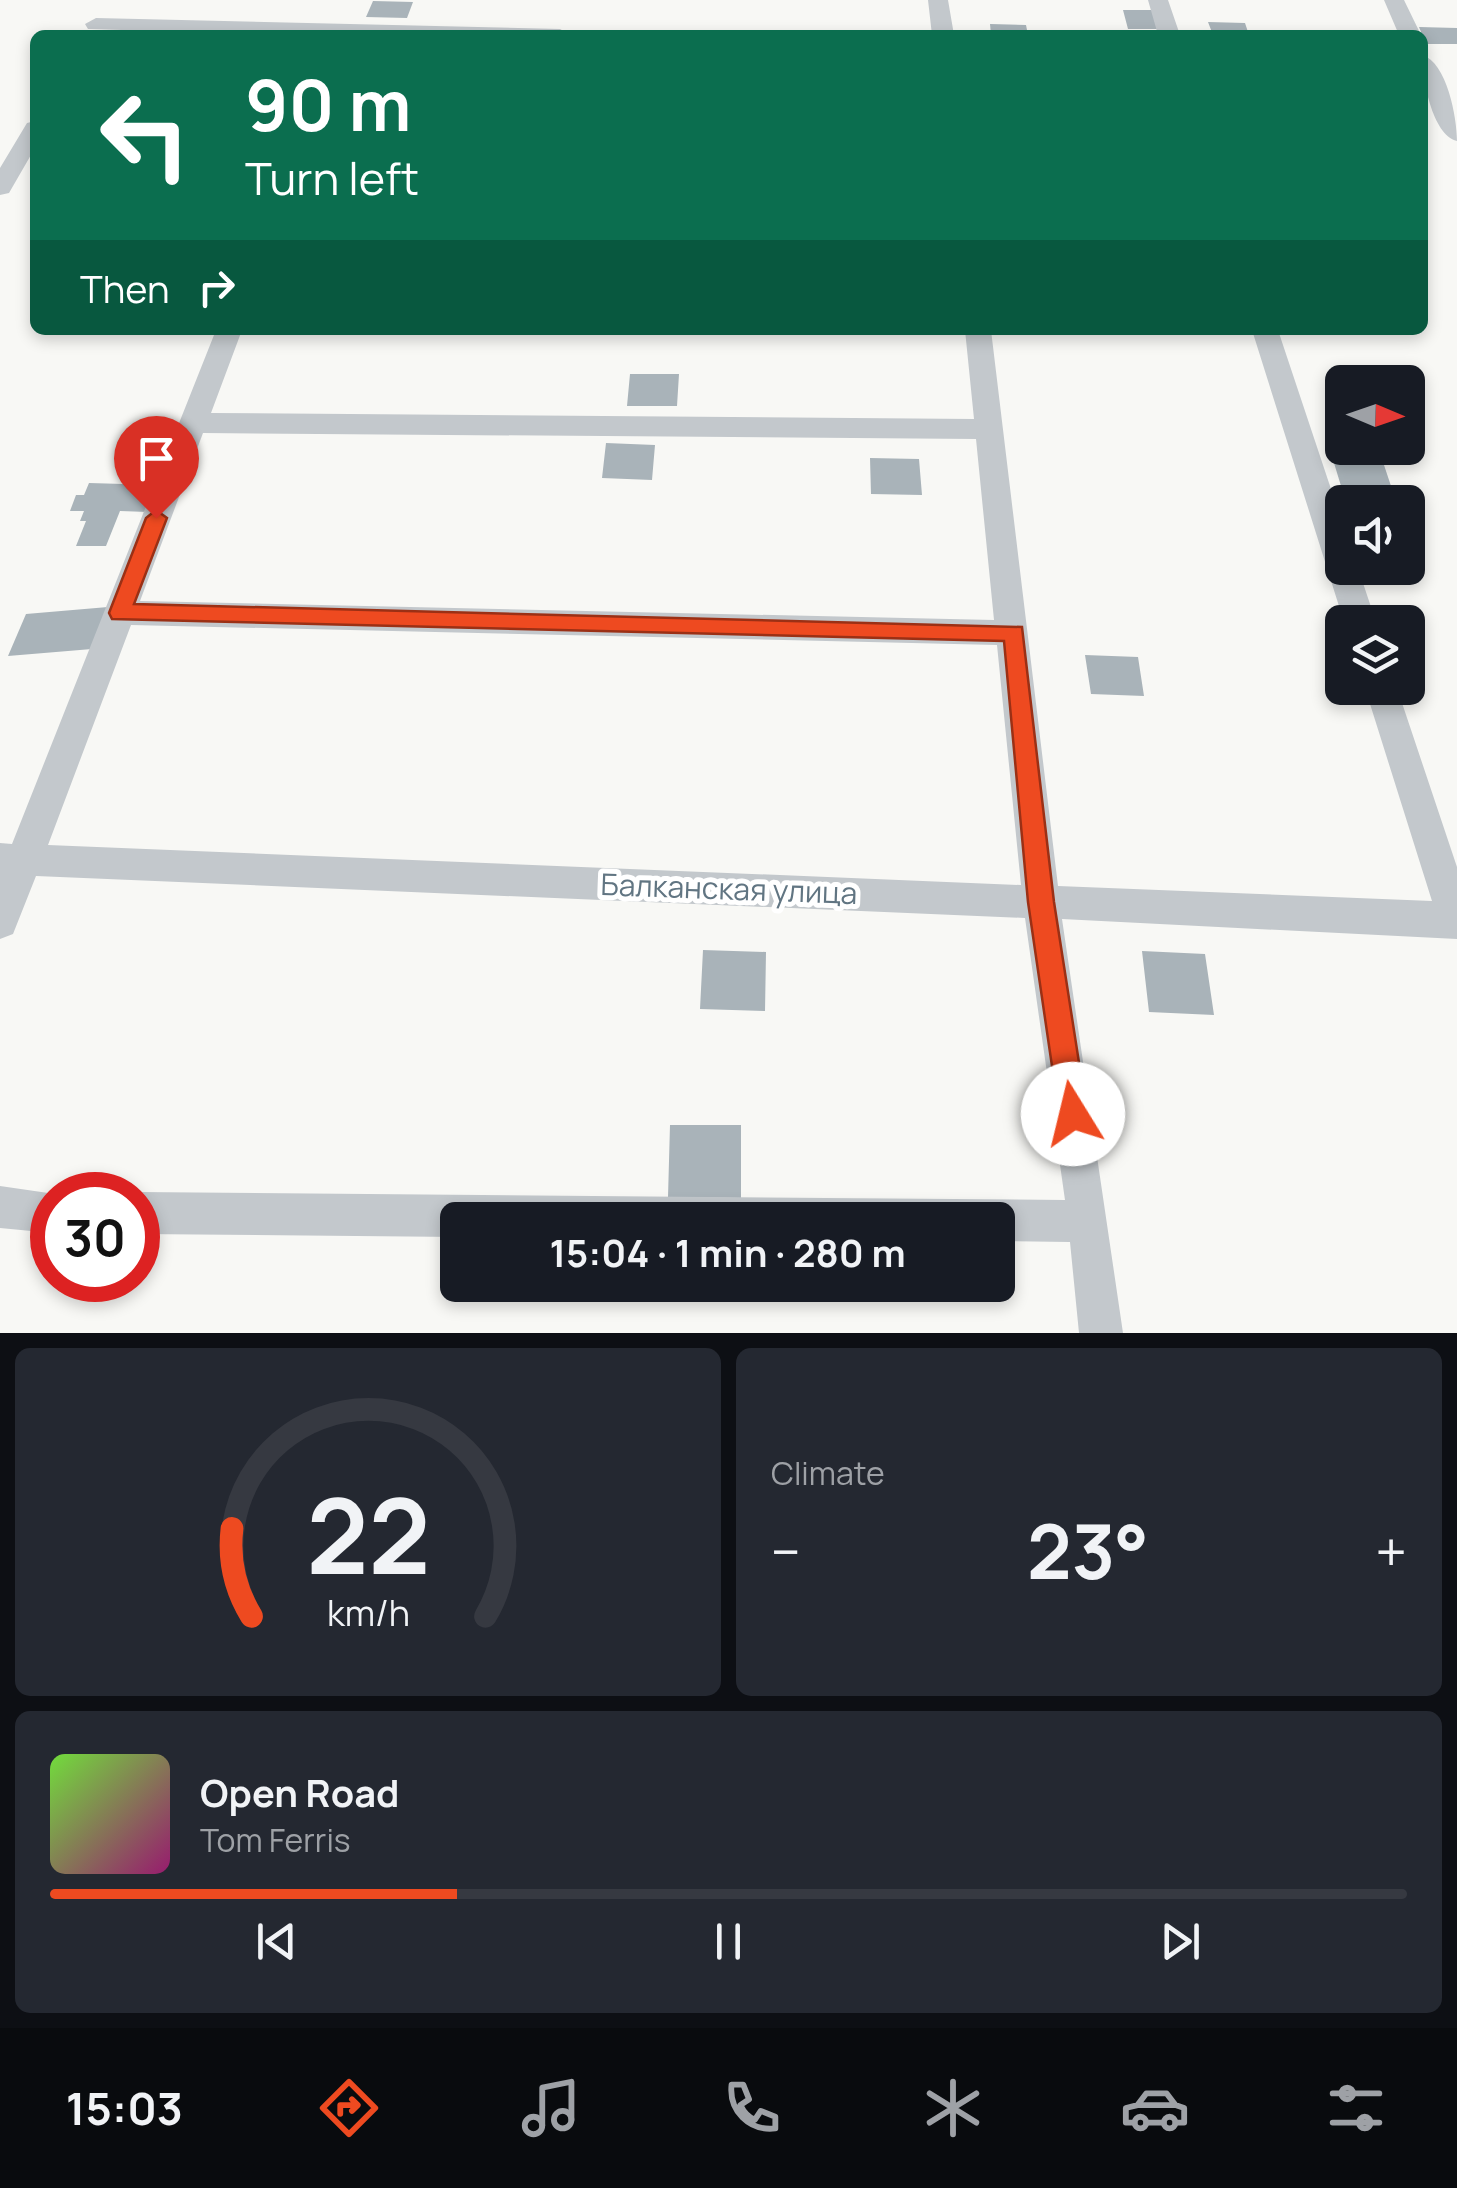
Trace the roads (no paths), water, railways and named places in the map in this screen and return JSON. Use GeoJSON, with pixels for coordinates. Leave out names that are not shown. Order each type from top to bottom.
{"type":"FeatureCollection","features":[{"type":"Feature","properties":{"kind":"street"},"geometry":{"type":"LineString","coordinates":[[93,30],[111,0]]}},
{"type":"Feature","properties":{"kind":"street"},"geometry":{"type":"LineString","coordinates":[[938,0],[942,30]]}},
{"type":"Feature","properties":{"kind":"street"},"geometry":{"type":"LineString","coordinates":[[1158,0],[1167,30]]}},
{"type":"Feature","properties":{"kind":"street"},"geometry":{"type":"LineString","coordinates":[[1394,0],[1408,30]]}},
{"type":"Feature","properties":{"kind":"street"},"geometry":{"type":"LineString","coordinates":[[1428,74],[1457,134]]}},
{"type":"Feature","properties":{"kind":"street"},"geometry":{"type":"LineString","coordinates":[[0,188],[30,137]]}},
{"type":"Feature","properties":{"kind":"street"},"geometry":{"type":"LineString","coordinates":[[0,922],[12,859],[120,613],[227,335]]}},
{"type":"Feature","properties":{"kind":"street"},"geometry":{"type":"LineString","coordinates":[[979,335],[1041,902],[1089,1221],[1101,1333]]}},
{"type":"Feature","properties":{"kind":"street"},"geometry":{"type":"LineString","coordinates":[[1267,335],[1354,605]]}},
{"type":"Feature","properties":{"kind":"street"},"geometry":{"type":"LineString","coordinates":[[193,423],[989,429]]}},
{"type":"Feature","properties":{"kind":"street"},"geometry":{"type":"LineString","coordinates":[[120,613],[1014,633]]}},
{"type":"Feature","properties":{"kind":"street"},"geometry":{"type":"LineString","coordinates":[[1387,705],[1457,920]]}},
{"type":"Feature","properties":{"kind":"street","name":"Балканская улица"},"geometry":{"type":"LineString","coordinates":[[12,859],[1457,920]]}},
{"type":"Feature","properties":{"kind":"street"},"geometry":{"type":"LineString","coordinates":[[0,1208],[30,1210]]}},
{"type":"Feature","properties":{"kind":"street"},"geometry":{"type":"LineString","coordinates":[[160,1213],[440,1215]]}},
{"type":"Feature","properties":{"kind":"street"},"geometry":{"type":"LineString","coordinates":[[1015,1220],[1089,1221]]}}]}
